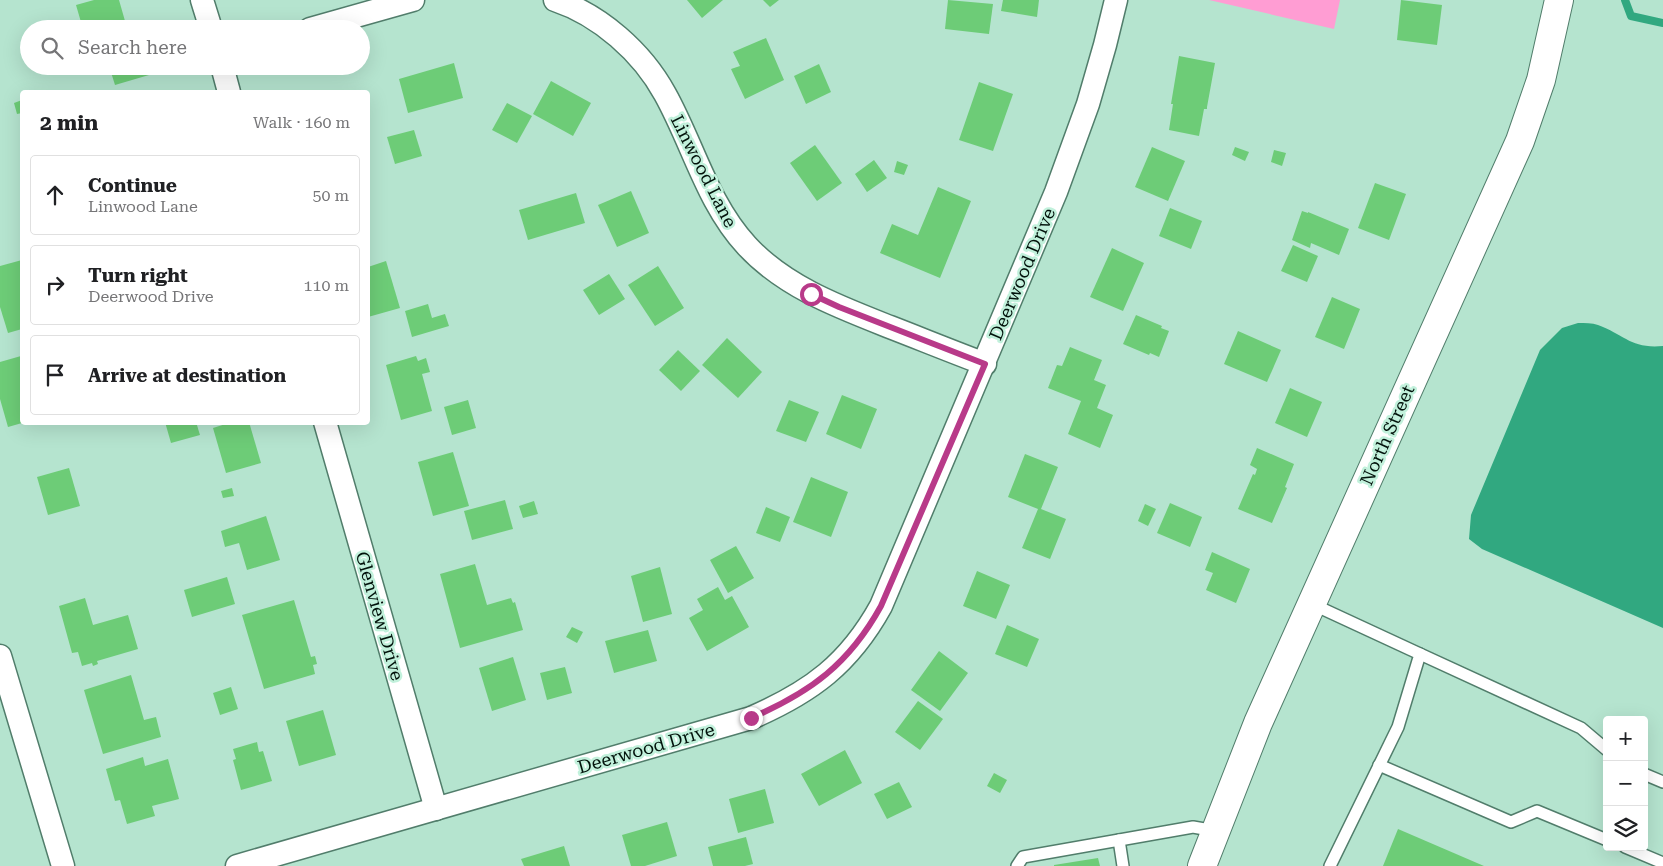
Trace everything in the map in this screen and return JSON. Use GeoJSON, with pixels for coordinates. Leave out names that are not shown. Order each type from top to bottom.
{"type":"FeatureCollection","features":[{"type":"Feature","properties":{"kind":"street"},"geometry":{"type":"LineString","coordinates":[[202,0],[208,20]]}},
{"type":"Feature","properties":{"kind":"street"},"geometry":{"type":"LineString","coordinates":[[342,20],[413,0]]}},
{"type":"Feature","properties":{"kind":"street","name":"Linwood Lane"},"geometry":{"type":"LineString","coordinates":[[555,0],[589,16],[612,32],[653,74],[665,93],[707,184],[728,224],[746,246],[764,263],[811,294],[839,307],[985,364]]}},
{"type":"Feature","properties":{"kind":"street","name":"Deerwood Drive"},"geometry":{"type":"LineString","coordinates":[[237,866],[751,718],[780,705],[829,673],[858,642],[881,606],[985,364],[1074,146],[1105,45],[1116,0]]}},
{"type":"Feature","properties":{"kind":"street","name":"North Street"},"geometry":{"type":"LineString","coordinates":[[1202,866],[1258,723],[1520,141],[1541,80],[1559,0]]}},
{"type":"Feature","properties":{"kind":"street"},"geometry":{"type":"LineString","coordinates":[[224,75],[228,90]]}},
{"type":"Feature","properties":{"kind":"street","name":"Glenview Drive"},"geometry":{"type":"LineString","coordinates":[[326,425],[436,809]]}},
{"type":"Feature","properties":{"kind":"street"},"geometry":{"type":"LineString","coordinates":[[0,656],[62,866]]}},
{"type":"Feature","properties":{"kind":"lane"},"geometry":{"type":"LineString","coordinates":[[1312,604],[1581,728],[1603,747]]}},
{"type":"Feature","properties":{"kind":"lane"},"geometry":{"type":"LineString","coordinates":[[1330,866],[1398,727],[1420,654]]}},
{"type":"Feature","properties":{"kind":"lane"},"geometry":{"type":"LineString","coordinates":[[1379,765],[1511,822],[1537,811],[1603,838]]}},
{"type":"Feature","properties":{"kind":"lane"},"geometry":{"type":"LineString","coordinates":[[1648,776],[1663,782]]}},
{"type":"Feature","properties":{"kind":"lane"},"geometry":{"type":"LineString","coordinates":[[1017,866],[1023,857],[1119,840],[1193,827],[1216,831]]}},
{"type":"Feature","properties":{"kind":"lane"},"geometry":{"type":"LineString","coordinates":[[1119,840],[1123,866]]}},
{"type":"Feature","properties":{"kind":"lane"},"geometry":{"type":"LineString","coordinates":[[1634,851],[1663,863]]}},
{"type":"Feature","properties":{"kind":"shaded area"},"geometry":{"type":"Polygon","coordinates":[[[1209,0],[1340,0],[1334,29],[1209,0]]]}},
{"type":"Feature","properties":{"kind":"shaded area"},"geometry":{"type":"Polygon","coordinates":[[[1578,323],[1598,325],[1635,343],[1663,346],[1663,628],[1482,549],[1469,539],[1471,515],[1540,350],[1562,328],[1578,323]]]}},
{"type":"Feature","properties":{"kind":"building"},"geometry":{"type":"Polygon","coordinates":[[[94,0],[119,0],[125,20],[80,20],[76,5],[94,0]]]}},
{"type":"Feature","properties":{"kind":"building"},"geometry":{"type":"Polygon","coordinates":[[[687,0],[723,0],[702,18],[687,0]]]}},
{"type":"Feature","properties":{"kind":"building"},"geometry":{"type":"Polygon","coordinates":[[[763,0],[779,0],[770,7],[763,0]]]}},
{"type":"Feature","properties":{"kind":"building"},"geometry":{"type":"Polygon","coordinates":[[[948,0],[993,4],[989,34],[945,29],[948,0]]]}},
{"type":"Feature","properties":{"kind":"building"},"geometry":{"type":"Polygon","coordinates":[[[1003,0],[1039,0],[1037,17],[1001,11],[1003,0]]]}},
{"type":"Feature","properties":{"kind":"building"},"geometry":{"type":"Polygon","coordinates":[[[1401,0],[1442,5],[1437,45],[1397,40],[1401,0]]]}},
{"type":"Feature","properties":{"kind":"building"},"geometry":{"type":"Polygon","coordinates":[[[766,38],[784,80],[745,99],[731,69],[740,66],[733,52],[766,38]]]}},
{"type":"Feature","properties":{"kind":"building"},"geometry":{"type":"Polygon","coordinates":[[[1179,56],[1215,63],[1207,109],[1204,109],[1199,136],[1169,130],[1179,56]]]}},
{"type":"Feature","properties":{"kind":"building"},"geometry":{"type":"Polygon","coordinates":[[[454,63],[463,98],[408,113],[399,79],[454,63]]]}},
{"type":"Feature","properties":{"kind":"building"},"geometry":{"type":"Polygon","coordinates":[[[819,64],[831,92],[806,104],[794,76],[819,64]]]}},
{"type":"Feature","properties":{"kind":"building"},"geometry":{"type":"Polygon","coordinates":[[[112,75],[149,75],[115,85],[112,75]]]}},
{"type":"Feature","properties":{"kind":"building"},"geometry":{"type":"Polygon","coordinates":[[[551,81],[591,103],[573,136],[533,114],[551,81]]]}},
{"type":"Feature","properties":{"kind":"building"},"geometry":{"type":"Polygon","coordinates":[[[979,82],[1013,94],[993,151],[959,140],[979,82]]]}},
{"type":"Feature","properties":{"kind":"building"},"geometry":{"type":"Polygon","coordinates":[[[20,101],[20,113],[17,114],[14,103],[20,101]]]}},
{"type":"Feature","properties":{"kind":"building"},"geometry":{"type":"Polygon","coordinates":[[[507,103],[532,116],[517,143],[492,130],[507,103]]]}},
{"type":"Feature","properties":{"kind":"building"},"geometry":{"type":"Polygon","coordinates":[[[414,130],[422,156],[395,164],[387,137],[414,130]]]}},
{"type":"Feature","properties":{"kind":"building"},"geometry":{"type":"Polygon","coordinates":[[[815,145],[842,183],[817,201],[790,163],[815,145]]]}},
{"type":"Feature","properties":{"kind":"building"},"geometry":{"type":"Polygon","coordinates":[[[1152,147],[1185,161],[1168,201],[1135,187],[1152,147]]]}},
{"type":"Feature","properties":{"kind":"building"},"geometry":{"type":"Polygon","coordinates":[[[1235,147],[1249,152],[1245,161],[1232,155],[1235,147]]]}},
{"type":"Feature","properties":{"kind":"building"},"geometry":{"type":"Polygon","coordinates":[[[1274,150],[1286,153],[1282,166],[1271,162],[1274,150]]]}},
{"type":"Feature","properties":{"kind":"building"},"geometry":{"type":"Polygon","coordinates":[[[874,160],[887,178],[867,192],[855,174],[874,160]]]}},
{"type":"Feature","properties":{"kind":"building"},"geometry":{"type":"Polygon","coordinates":[[[897,161],[908,165],[904,175],[894,172],[897,161]]]}},
{"type":"Feature","properties":{"kind":"building"},"geometry":{"type":"Polygon","coordinates":[[[1375,183],[1406,194],[1389,240],[1358,228],[1375,183]]]}},
{"type":"Feature","properties":{"kind":"building"},"geometry":{"type":"Polygon","coordinates":[[[938,187],[971,201],[940,278],[880,253],[892,224],[918,235],[938,187]]]}},
{"type":"Feature","properties":{"kind":"building"},"geometry":{"type":"Polygon","coordinates":[[[631,191],[649,233],[617,247],[598,205],[631,191]]]}},
{"type":"Feature","properties":{"kind":"building"},"geometry":{"type":"Polygon","coordinates":[[[576,193],[585,223],[528,240],[519,210],[576,193]]]}},
{"type":"Feature","properties":{"kind":"building"},"geometry":{"type":"Polygon","coordinates":[[[1170,208],[1202,221],[1191,249],[1159,236],[1170,208]]]}},
{"type":"Feature","properties":{"kind":"building"},"geometry":{"type":"Polygon","coordinates":[[[1302,211],[1349,229],[1339,255],[1311,243],[1310,248],[1292,240],[1302,211]]]}},
{"type":"Feature","properties":{"kind":"building"},"geometry":{"type":"Polygon","coordinates":[[[1293,245],[1318,256],[1307,282],[1281,271],[1293,245]]]}},
{"type":"Feature","properties":{"kind":"building"},"geometry":{"type":"Polygon","coordinates":[[[1112,248],[1144,263],[1123,311],[1090,297],[1112,248]]]}},
{"type":"Feature","properties":{"kind":"building"},"geometry":{"type":"Polygon","coordinates":[[[20,261],[20,330],[8,333],[0,307],[0,266],[20,261]]]}},
{"type":"Feature","properties":{"kind":"building"},"geometry":{"type":"Polygon","coordinates":[[[386,261],[400,308],[370,316],[370,266],[386,261]]]}},
{"type":"Feature","properties":{"kind":"building"},"geometry":{"type":"Polygon","coordinates":[[[658,266],[684,308],[655,326],[628,285],[658,266]]]}},
{"type":"Feature","properties":{"kind":"building"},"geometry":{"type":"Polygon","coordinates":[[[609,274],[625,299],[599,315],[583,290],[609,274]]]}},
{"type":"Feature","properties":{"kind":"building"},"geometry":{"type":"Polygon","coordinates":[[[1332,297],[1360,309],[1344,349],[1315,337],[1332,297]]]}},
{"type":"Feature","properties":{"kind":"building"},"geometry":{"type":"Polygon","coordinates":[[[428,304],[432,318],[445,314],[449,326],[412,337],[405,311],[428,304]]]}},
{"type":"Feature","properties":{"kind":"building"},"geometry":{"type":"Polygon","coordinates":[[[1136,315],[1169,331],[1159,357],[1150,353],[1149,355],[1123,344],[1136,315]]]}},
{"type":"Feature","properties":{"kind":"building"},"geometry":{"type":"Polygon","coordinates":[[[1238,331],[1281,350],[1267,382],[1224,364],[1238,331]]]}},
{"type":"Feature","properties":{"kind":"building"},"geometry":{"type":"Polygon","coordinates":[[[727,338],[762,372],[738,398],[702,365],[727,338]]]}},
{"type":"Feature","properties":{"kind":"building"},"geometry":{"type":"Polygon","coordinates":[[[1070,347],[1102,360],[1094,380],[1106,385],[1097,408],[1113,415],[1100,448],[1068,434],[1081,401],[1048,388],[1057,365],[1062,366],[1070,347]]]}},
{"type":"Feature","properties":{"kind":"building"},"geometry":{"type":"Polygon","coordinates":[[[678,350],[700,371],[681,391],[659,370],[678,350]]]}},
{"type":"Feature","properties":{"kind":"building"},"geometry":{"type":"Polygon","coordinates":[[[20,356],[20,424],[8,427],[0,399],[0,362],[20,356]]]}},
{"type":"Feature","properties":{"kind":"building"},"geometry":{"type":"Polygon","coordinates":[[[416,356],[418,361],[426,358],[430,372],[422,374],[432,411],[401,420],[386,365],[416,356]]]}},
{"type":"Feature","properties":{"kind":"building"},"geometry":{"type":"Polygon","coordinates":[[[1290,388],[1322,402],[1307,437],[1275,423],[1290,388]]]}},
{"type":"Feature","properties":{"kind":"building"},"geometry":{"type":"Polygon","coordinates":[[[842,395],[877,409],[861,449],[826,434],[842,395]]]}},
{"type":"Feature","properties":{"kind":"building"},"geometry":{"type":"Polygon","coordinates":[[[468,400],[476,428],[452,435],[444,407],[468,400]]]}},
{"type":"Feature","properties":{"kind":"building"},"geometry":{"type":"Polygon","coordinates":[[[789,400],[819,412],[806,442],[776,431],[789,400]]]}},
{"type":"Feature","properties":{"kind":"building"},"geometry":{"type":"Polygon","coordinates":[[[166,425],[197,425],[200,435],[171,443],[166,425]]]}},
{"type":"Feature","properties":{"kind":"building"},"geometry":{"type":"Polygon","coordinates":[[[222,425],[250,425],[261,463],[226,473],[213,428],[222,425]]]}},
{"type":"Feature","properties":{"kind":"building"},"geometry":{"type":"Polygon","coordinates":[[[1257,448],[1294,464],[1285,487],[1287,488],[1272,523],[1238,509],[1257,469],[1250,465],[1257,448]]]}},
{"type":"Feature","properties":{"kind":"building"},"geometry":{"type":"Polygon","coordinates":[[[453,452],[469,506],[433,516],[418,462],[453,452]]]}},
{"type":"Feature","properties":{"kind":"building"},"geometry":{"type":"Polygon","coordinates":[[[1025,454],[1058,467],[1041,509],[1066,519],[1050,559],[1022,548],[1038,509],[1008,497],[1025,454]]]}},
{"type":"Feature","properties":{"kind":"building"},"geometry":{"type":"Polygon","coordinates":[[[69,468],[80,506],[48,515],[37,477],[69,468]]]}},
{"type":"Feature","properties":{"kind":"building"},"geometry":{"type":"Polygon","coordinates":[[[811,477],[848,492],[831,537],[793,522],[811,477]]]}},
{"type":"Feature","properties":{"kind":"building"},"geometry":{"type":"Polygon","coordinates":[[[232,488],[234,496],[223,498],[221,491],[232,488]]]}},
{"type":"Feature","properties":{"kind":"building"},"geometry":{"type":"Polygon","coordinates":[[[505,500],[513,529],[472,540],[464,511],[505,500]]]}},
{"type":"Feature","properties":{"kind":"building"},"geometry":{"type":"Polygon","coordinates":[[[534,501],[538,514],[523,518],[519,506],[534,501]]]}},
{"type":"Feature","properties":{"kind":"building"},"geometry":{"type":"Polygon","coordinates":[[[1170,503],[1202,517],[1190,547],[1157,533],[1170,503]]]}},
{"type":"Feature","properties":{"kind":"building"},"geometry":{"type":"Polygon","coordinates":[[[1145,504],[1156,509],[1148,526],[1138,521],[1145,504]]]}},
{"type":"Feature","properties":{"kind":"building"},"geometry":{"type":"Polygon","coordinates":[[[766,507],[790,517],[780,542],[756,533],[766,507]]]}},
{"type":"Feature","properties":{"kind":"building"},"geometry":{"type":"Polygon","coordinates":[[[266,516],[280,560],[247,570],[239,543],[225,547],[221,531],[266,516]]]}},
{"type":"Feature","properties":{"kind":"building"},"geometry":{"type":"Polygon","coordinates":[[[736,546],[754,578],[728,593],[710,560],[736,546]]]}},
{"type":"Feature","properties":{"kind":"building"},"geometry":{"type":"Polygon","coordinates":[[[1212,552],[1250,569],[1236,603],[1206,590],[1213,573],[1205,570],[1212,552]]]}},
{"type":"Feature","properties":{"kind":"building"},"geometry":{"type":"Polygon","coordinates":[[[475,564],[487,605],[511,598],[513,603],[515,602],[523,630],[460,648],[440,574],[475,564]]]}},
{"type":"Feature","properties":{"kind":"building"},"geometry":{"type":"Polygon","coordinates":[[[660,567],[672,614],[643,622],[631,576],[660,567]]]}},
{"type":"Feature","properties":{"kind":"building"},"geometry":{"type":"Polygon","coordinates":[[[977,571],[1010,585],[996,619],[963,606],[977,571]]]}},
{"type":"Feature","properties":{"kind":"building"},"geometry":{"type":"Polygon","coordinates":[[[227,577],[235,604],[192,617],[184,590],[227,577]]]}},
{"type":"Feature","properties":{"kind":"building"},"geometry":{"type":"Polygon","coordinates":[[[718,587],[725,600],[732,596],[749,627],[707,651],[689,618],[703,610],[697,599],[718,587]]]}},
{"type":"Feature","properties":{"kind":"building"},"geometry":{"type":"Polygon","coordinates":[[[85,598],[93,625],[128,615],[138,649],[97,661],[98,664],[93,666],[92,663],[82,666],[78,652],[72,653],[59,606],[85,598]]]}},
{"type":"Feature","properties":{"kind":"building"},"geometry":{"type":"Polygon","coordinates":[[[294,600],[311,657],[315,656],[317,664],[313,665],[315,674],[264,689],[242,615],[294,600]]]}},
{"type":"Feature","properties":{"kind":"building"},"geometry":{"type":"Polygon","coordinates":[[[1007,625],[1039,639],[1027,667],[995,654],[1007,625]]]}},
{"type":"Feature","properties":{"kind":"building"},"geometry":{"type":"Polygon","coordinates":[[[572,627],[583,632],[577,643],[566,637],[572,627]]]}},
{"type":"Feature","properties":{"kind":"building"},"geometry":{"type":"Polygon","coordinates":[[[648,630],[657,661],[614,673],[605,641],[648,630]]]}},
{"type":"Feature","properties":{"kind":"building"},"geometry":{"type":"Polygon","coordinates":[[[939,651],[968,673],[940,711],[911,690],[939,651]]]}},
{"type":"Feature","properties":{"kind":"building"},"geometry":{"type":"Polygon","coordinates":[[[513,657],[526,700],[492,711],[479,668],[513,657]]]}},
{"type":"Feature","properties":{"kind":"building"},"geometry":{"type":"Polygon","coordinates":[[[565,667],[572,693],[547,700],[540,673],[565,667]]]}},
{"type":"Feature","properties":{"kind":"building"},"geometry":{"type":"Polygon","coordinates":[[[131,675],[144,720],[156,717],[161,737],[103,754],[84,690],[131,675]]]}},
{"type":"Feature","properties":{"kind":"building"},"geometry":{"type":"Polygon","coordinates":[[[231,687],[238,709],[220,715],[213,693],[231,687]]]}},
{"type":"Feature","properties":{"kind":"building"},"geometry":{"type":"Polygon","coordinates":[[[918,701],[943,719],[920,750],[895,732],[918,701]]]}},
{"type":"Feature","properties":{"kind":"building"},"geometry":{"type":"Polygon","coordinates":[[[323,710],[336,755],[299,766],[286,721],[323,710]]]}},
{"type":"Feature","properties":{"kind":"building"},"geometry":{"type":"Polygon","coordinates":[[[257,742],[259,752],[263,751],[272,781],[241,790],[233,760],[236,759],[233,749],[257,742]]]}},
{"type":"Feature","properties":{"kind":"building"},"geometry":{"type":"Polygon","coordinates":[[[845,750],[862,783],[819,806],[801,774],[845,750]]]}},
{"type":"Feature","properties":{"kind":"building"},"geometry":{"type":"Polygon","coordinates":[[[143,757],[145,766],[168,759],[179,799],[152,806],[155,816],[127,824],[120,800],[115,801],[106,769],[143,757]]]}},
{"type":"Feature","properties":{"kind":"building"},"geometry":{"type":"Polygon","coordinates":[[[994,773],[1007,780],[1000,793],[987,786],[994,773]]]}},
{"type":"Feature","properties":{"kind":"building"},"geometry":{"type":"Polygon","coordinates":[[[899,782],[912,807],[887,819],[874,794],[899,782]]]}},
{"type":"Feature","properties":{"kind":"building"},"geometry":{"type":"Polygon","coordinates":[[[765,789],[774,823],[738,833],[729,799],[765,789]]]}},
{"type":"Feature","properties":{"kind":"building"},"geometry":{"type":"Polygon","coordinates":[[[667,822],[677,856],[645,866],[631,866],[622,835],[667,822]]]}},
{"type":"Feature","properties":{"kind":"building"},"geometry":{"type":"Polygon","coordinates":[[[1398,829],[1484,866],[1383,866],[1398,829]]]}},
{"type":"Feature","properties":{"kind":"building"},"geometry":{"type":"Polygon","coordinates":[[[746,837],[753,864],[745,866],[713,866],[708,847],[746,837]]]}},
{"type":"Feature","properties":{"kind":"building"},"geometry":{"type":"Polygon","coordinates":[[[564,846],[570,866],[524,866],[521,859],[564,846]]]}},
{"type":"Feature","properties":{"kind":"building"},"geometry":{"type":"Polygon","coordinates":[[[1098,858],[1100,866],[1054,866],[1054,865],[1098,858]]]}},
{"type":"Feature","properties":{"kind":"waterway"},"geometry":{"type":"LineString","coordinates":[[1625,0],[1631,16],[1663,23]]}},
{"type":"Feature","properties":{"kind":"route"},"geometry":{"type":"LineString","coordinates":[[751,718],[780,705],[829,673],[844,659],[871,625],[881,606],[985,364],[839,307],[811,294]]}}]}
